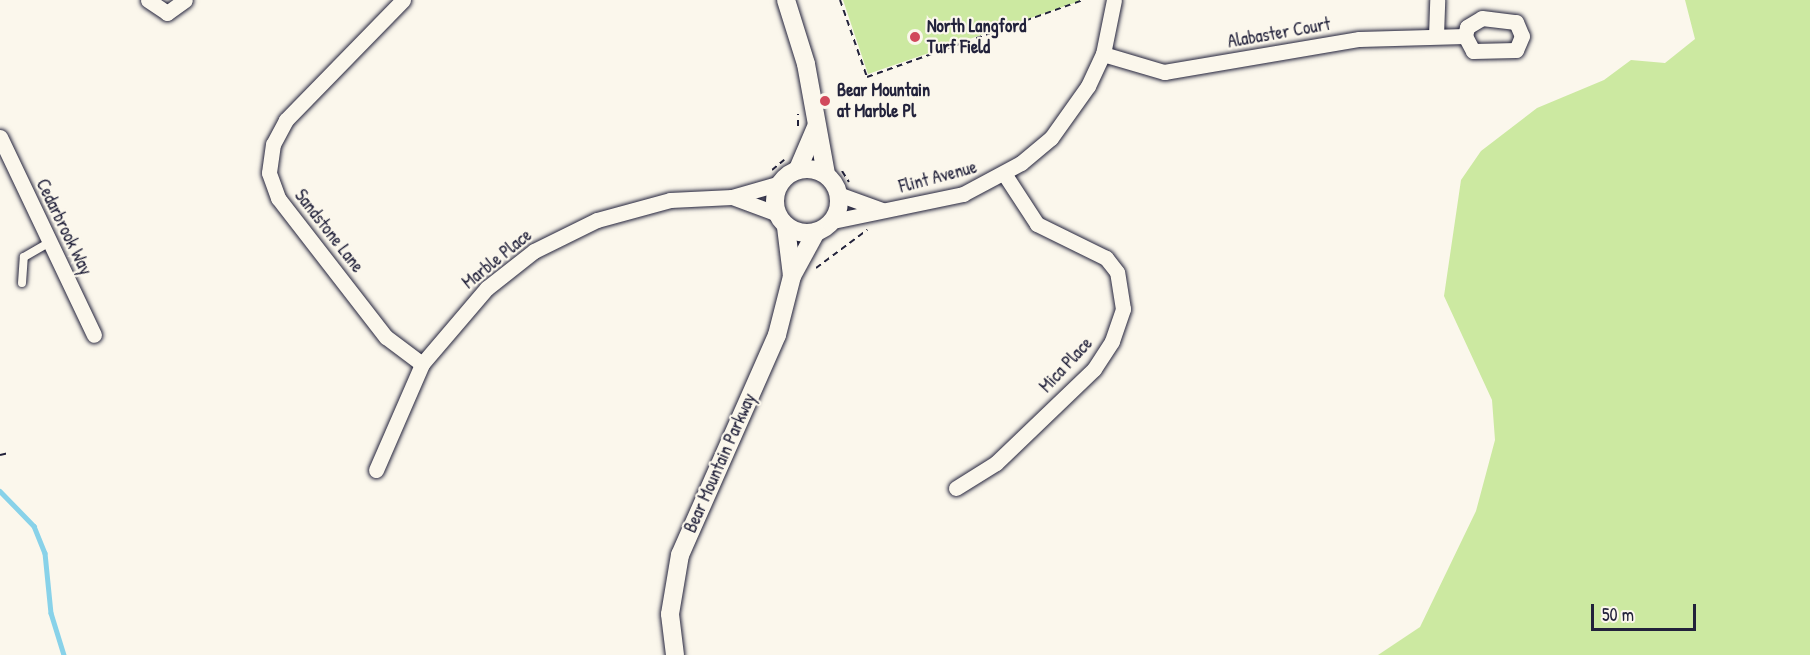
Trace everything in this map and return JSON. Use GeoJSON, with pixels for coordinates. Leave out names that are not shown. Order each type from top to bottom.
{"type":"FeatureCollection","features":[{"type":"Feature","properties":{"kind":"street"},"geometry":{"type":"LineString","coordinates":[[148,0],[167,13],[185,0]]}},
{"type":"Feature","properties":{"kind":"street","name":"Sandstone Lane"},"geometry":{"type":"LineString","coordinates":[[402,0],[286,120],[273,144],[269,173],[278,198],[386,337],[422,364]]}},
{"type":"Feature","properties":{"kind":"street"},"geometry":{"type":"LineString","coordinates":[[781,220],[816,232],[833,221],[846,190],[831,167],[816,127],[804,54],[786,0]]}},
{"type":"Feature","properties":{"kind":"street","name":"Flint Avenue"},"geometry":{"type":"LineString","coordinates":[[833,221],[879,217],[954,196],[1005,175],[1065,121],[1103,54],[1114,0]]}},
{"type":"Feature","properties":{"kind":"street"},"geometry":{"type":"LineString","coordinates":[[1436,36],[1437,0]]}},
{"type":"Feature","properties":{"kind":"street","name":"Alabaster Court"},"geometry":{"type":"LineString","coordinates":[[1103,54],[1164,72],[1359,39],[1465,36]]}},
{"type":"Feature","properties":{"kind":"street"},"geometry":{"type":"LineString","coordinates":[[798,169],[816,127]]}},
{"type":"Feature","properties":{"kind":"street","name":"Cedarbrook Way"},"geometry":{"type":"LineString","coordinates":[[0,137],[94,335]]}},
{"type":"Feature","properties":{"kind":"street"},"geometry":{"type":"LineString","coordinates":[[770,180],[798,169],[831,167]]}},
{"type":"Feature","properties":{"kind":"street","name":"Mica Place"},"geometry":{"type":"LineString","coordinates":[[956,488],[996,463],[1094,369],[1112,341],[1123,309],[1117,272],[1106,258],[1042,227],[1005,175]]}},
{"type":"Feature","properties":{"kind":"street","name":"Marble Place"},"geometry":{"type":"LineString","coordinates":[[376,470],[422,364],[487,288],[552,241],[647,204],[732,197],[770,180]]}},
{"type":"Feature","properties":{"kind":"street","name":"Bear Mountain Parkway"},"geometry":{"type":"LineString","coordinates":[[770,180],[792,276]]}},
{"type":"Feature","properties":{"kind":"street","name":"Flint Avenue"},"geometry":{"type":"LineString","coordinates":[[846,190],[879,217]]}},
{"type":"Feature","properties":{"kind":"street","name":"Marble Place"},"geometry":{"type":"LineString","coordinates":[[732,197],[781,220]]}},
{"type":"Feature","properties":{"kind":"street","name":"Bear Mountain Parkway"},"geometry":{"type":"LineString","coordinates":[[675,655],[670,614],[680,555],[775,342],[792,276],[816,232]]}},
{"type":"Feature","properties":{"kind":"lane"},"geometry":{"type":"LineString","coordinates":[[22,282],[24,257],[50,242]]}},
{"type":"Feature","properties":{"kind":"path"},"geometry":{"type":"LineString","coordinates":[[840,0],[870,74],[1083,0]]}},
{"type":"Feature","properties":{"kind":"path"},"geometry":{"type":"LineString","coordinates":[[770,180],[789,153]]}},
{"type":"Feature","properties":{"kind":"path"},"geometry":{"type":"LineString","coordinates":[[831,167],[846,190]]}},
{"type":"Feature","properties":{"kind":"path"},"geometry":{"type":"LineString","coordinates":[[814,269],[879,217]]}},
{"type":"Feature","properties":{"kind":"path"},"geometry":{"type":"LineString","coordinates":[[0,455],[9,453]]}},
{"type":"Feature","properties":{"kind":"green space","name":"North Langford Turf Field"},"geometry":{"type":"Polygon","coordinates":[[[843,0],[1080,0],[1080,1],[868,74],[843,0]]]}},
{"type":"Feature","properties":{"kind":"green space"},"geometry":{"type":"Polygon","coordinates":[[[1685,0],[1810,0],[1810,655],[1378,655],[1420,627],[1476,511],[1495,440],[1492,400],[1444,296],[1461,180],[1481,151],[1537,108],[1604,80],[1631,60],[1665,63],[1695,39],[1685,0]]]}},
{"type":"Feature","properties":{"kind":"waterway"},"geometry":{"type":"LineString","coordinates":[[0,491],[34,526],[45,553],[51,613],[64,655]]}},
{"type":"Feature","properties":{"kind":"place","name":"North Langford Turf Field"},"geometry":{"type":"Point","coordinates":[915,37]}},
{"type":"Feature","properties":{"kind":"place","name":"Bear Mountain at Marble Pl"},"geometry":{"type":"Point","coordinates":[825,101]}}]}
